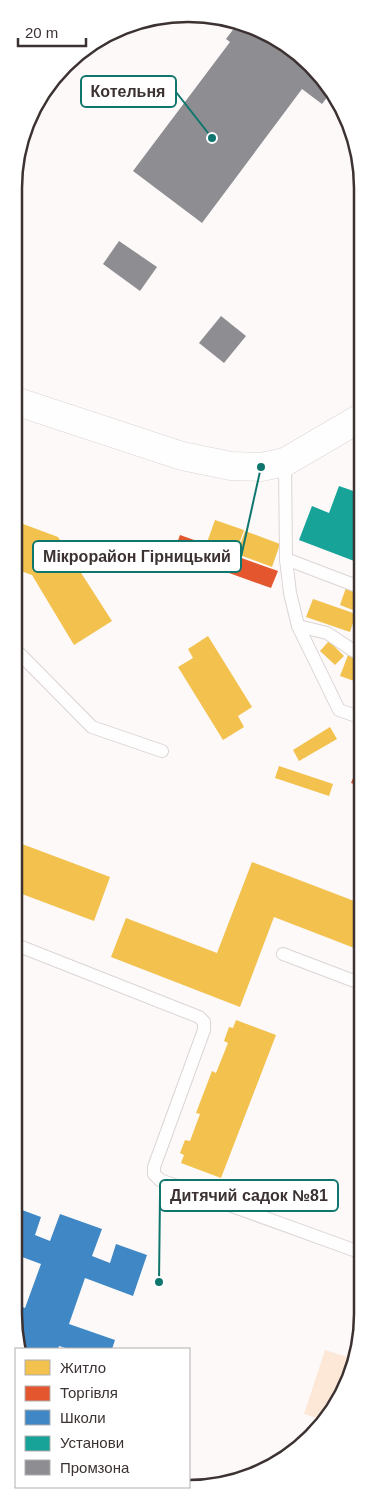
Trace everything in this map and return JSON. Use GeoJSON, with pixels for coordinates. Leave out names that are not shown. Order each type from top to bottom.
{"type":"FeatureCollection","features":[{"type":"Feature","properties":{"kind":"street"},"geometry":{"type":"LineString","coordinates":[[22,403],[182,456],[232,466],[261,467],[285,462],[354,422]]}},
{"type":"Feature","properties":{"kind":"lane"},"geometry":{"type":"LineString","coordinates":[[285,462],[286,559],[290,593],[298,626],[339,710],[354,715]]}},
{"type":"Feature","properties":{"kind":"lane"},"geometry":{"type":"LineString","coordinates":[[286,559],[354,585]]}},
{"type":"Feature","properties":{"kind":"lane"},"geometry":{"type":"LineString","coordinates":[[298,626],[327,633],[354,648]]}},
{"type":"Feature","properties":{"kind":"lane"},"geometry":{"type":"LineString","coordinates":[[22,657],[92,727],[162,750]]}},
{"type":"Feature","properties":{"kind":"lane"},"geometry":{"type":"LineString","coordinates":[[23,947],[199,1017],[204,1022],[204,1030],[154,1166],[154,1174],[160,1180],[354,1250]]}},
{"type":"Feature","properties":{"kind":"lane"},"geometry":{"type":"LineString","coordinates":[[283,954],[354,981]]}},
{"type":"Feature","properties":{"kind":"shaded area"},"geometry":{"type":"Polygon","coordinates":[[[325,1350],[349,1357],[337,1388],[320,1416],[318,1418],[304,1414],[325,1350]]]}},
{"type":"Feature","properties":{"kind":"building: Житло"},"geometry":{"type":"Polygon","coordinates":[[[215,520],[244,530],[234,558],[205,548],[215,520]]]}},
{"type":"Feature","properties":{"kind":"building: Житло"},"geometry":{"type":"Polygon","coordinates":[[[22,524],[58,537],[112,621],[74,645],[32,575],[22,572],[22,524]]]}},
{"type":"Feature","properties":{"kind":"building: Житло"},"geometry":{"type":"Polygon","coordinates":[[[245,531],[280,544],[272,567],[237,554],[245,531]]]}},
{"type":"Feature","properties":{"kind":"building: Житло"},"geometry":{"type":"Polygon","coordinates":[[[347,585],[354,587],[354,610],[340,605],[347,585]]]}},
{"type":"Feature","properties":{"kind":"building: Житло"},"geometry":{"type":"Polygon","coordinates":[[[313,599],[354,613],[350,632],[306,617],[313,599]]]}},
{"type":"Feature","properties":{"kind":"building: Житло"},"geometry":{"type":"Polygon","coordinates":[[[208,636],[252,707],[238,716],[244,727],[223,740],[178,667],[193,658],[188,649],[208,636]]]}},
{"type":"Feature","properties":{"kind":"building: Житло"},"geometry":{"type":"Polygon","coordinates":[[[329,641],[344,656],[335,665],[320,651],[329,641]]]}},
{"type":"Feature","properties":{"kind":"building: Житло"},"geometry":{"type":"Polygon","coordinates":[[[348,655],[354,657],[354,681],[340,676],[348,655]]]}},
{"type":"Feature","properties":{"kind":"building: Житло"},"geometry":{"type":"Polygon","coordinates":[[[330,727],[337,739],[299,761],[293,750],[330,727]]]}},
{"type":"Feature","properties":{"kind":"building: Житло"},"geometry":{"type":"Polygon","coordinates":[[[279,766],[333,784],[329,796],[275,778],[279,766]]]}},
{"type":"Feature","properties":{"kind":"building: Житло"},"geometry":{"type":"Polygon","coordinates":[[[23,844],[110,877],[94,921],[23,894],[23,844]]]}},
{"type":"Feature","properties":{"kind":"building: Житло"},"geometry":{"type":"Polygon","coordinates":[[[252,862],[354,901],[354,948],[274,917],[240,1007],[111,957],[126,918],[217,953],[252,862]]]}},
{"type":"Feature","properties":{"kind":"building: Житло"},"geometry":{"type":"Polygon","coordinates":[[[236,1020],[276,1035],[221,1178],[181,1163],[184,1155],[180,1153],[185,1140],[190,1141],[200,1114],[196,1113],[212,1071],[216,1073],[228,1043],[224,1041],[229,1027],[233,1028],[236,1020]]]}},
{"type":"Feature","properties":{"kind":"building: Торгівля"},"geometry":{"type":"Polygon","coordinates":[[[180,535],[200,542],[194,559],[174,551],[180,535]]]}},
{"type":"Feature","properties":{"kind":"building: Торгівля"},"geometry":{"type":"Polygon","coordinates":[[[236,556],[278,571],[271,588],[229,573],[236,556]]]}},
{"type":"Feature","properties":{"kind":"building: Школи"},"geometry":{"type":"Polygon","coordinates":[[[23,1210],[41,1217],[35,1235],[50,1241],[60,1214],[102,1229],[92,1256],[110,1263],[116,1244],[147,1255],[133,1296],[85,1278],[69,1324],[115,1340],[112,1348],[66,1348],[59,1346],[58,1348],[26,1348],[23,1307],[25,1308],[41,1264],[23,1257],[23,1210]]]}},
{"type":"Feature","properties":{"kind":"building: Установи"},"geometry":{"type":"Polygon","coordinates":[[[339,486],[354,491],[354,561],[299,540],[312,506],[329,513],[339,486]]]}},
{"type":"Feature","properties":{"kind":"building: Промзона"},"geometry":{"type":"Polygon","coordinates":[[[234,29],[272,45],[306,71],[327,97],[322,104],[302,89],[202,223],[133,171],[230,42],[226,39],[234,29]]]}},
{"type":"Feature","properties":{"kind":"building: Промзона"},"geometry":{"type":"Polygon","coordinates":[[[119,241],[157,267],[140,291],[103,264],[119,241]]]}},
{"type":"Feature","properties":{"kind":"building: Промзона"},"geometry":{"type":"Polygon","coordinates":[[[221,316],[246,336],[224,363],[199,343],[221,316]]]}},
{"type":"Feature","properties":{"kind":"place","name":"Котельня"},"geometry":{"type":"Point","coordinates":[212,138]}},
{"type":"Feature","properties":{"kind":"place","name":"Мiкрорайон Гiрницький"},"geometry":{"type":"Point","coordinates":[261,467]}},
{"type":"Feature","properties":{"kind":"place","name":"Дитячий садок №81"},"geometry":{"type":"Point","coordinates":[159,1282]}}]}
